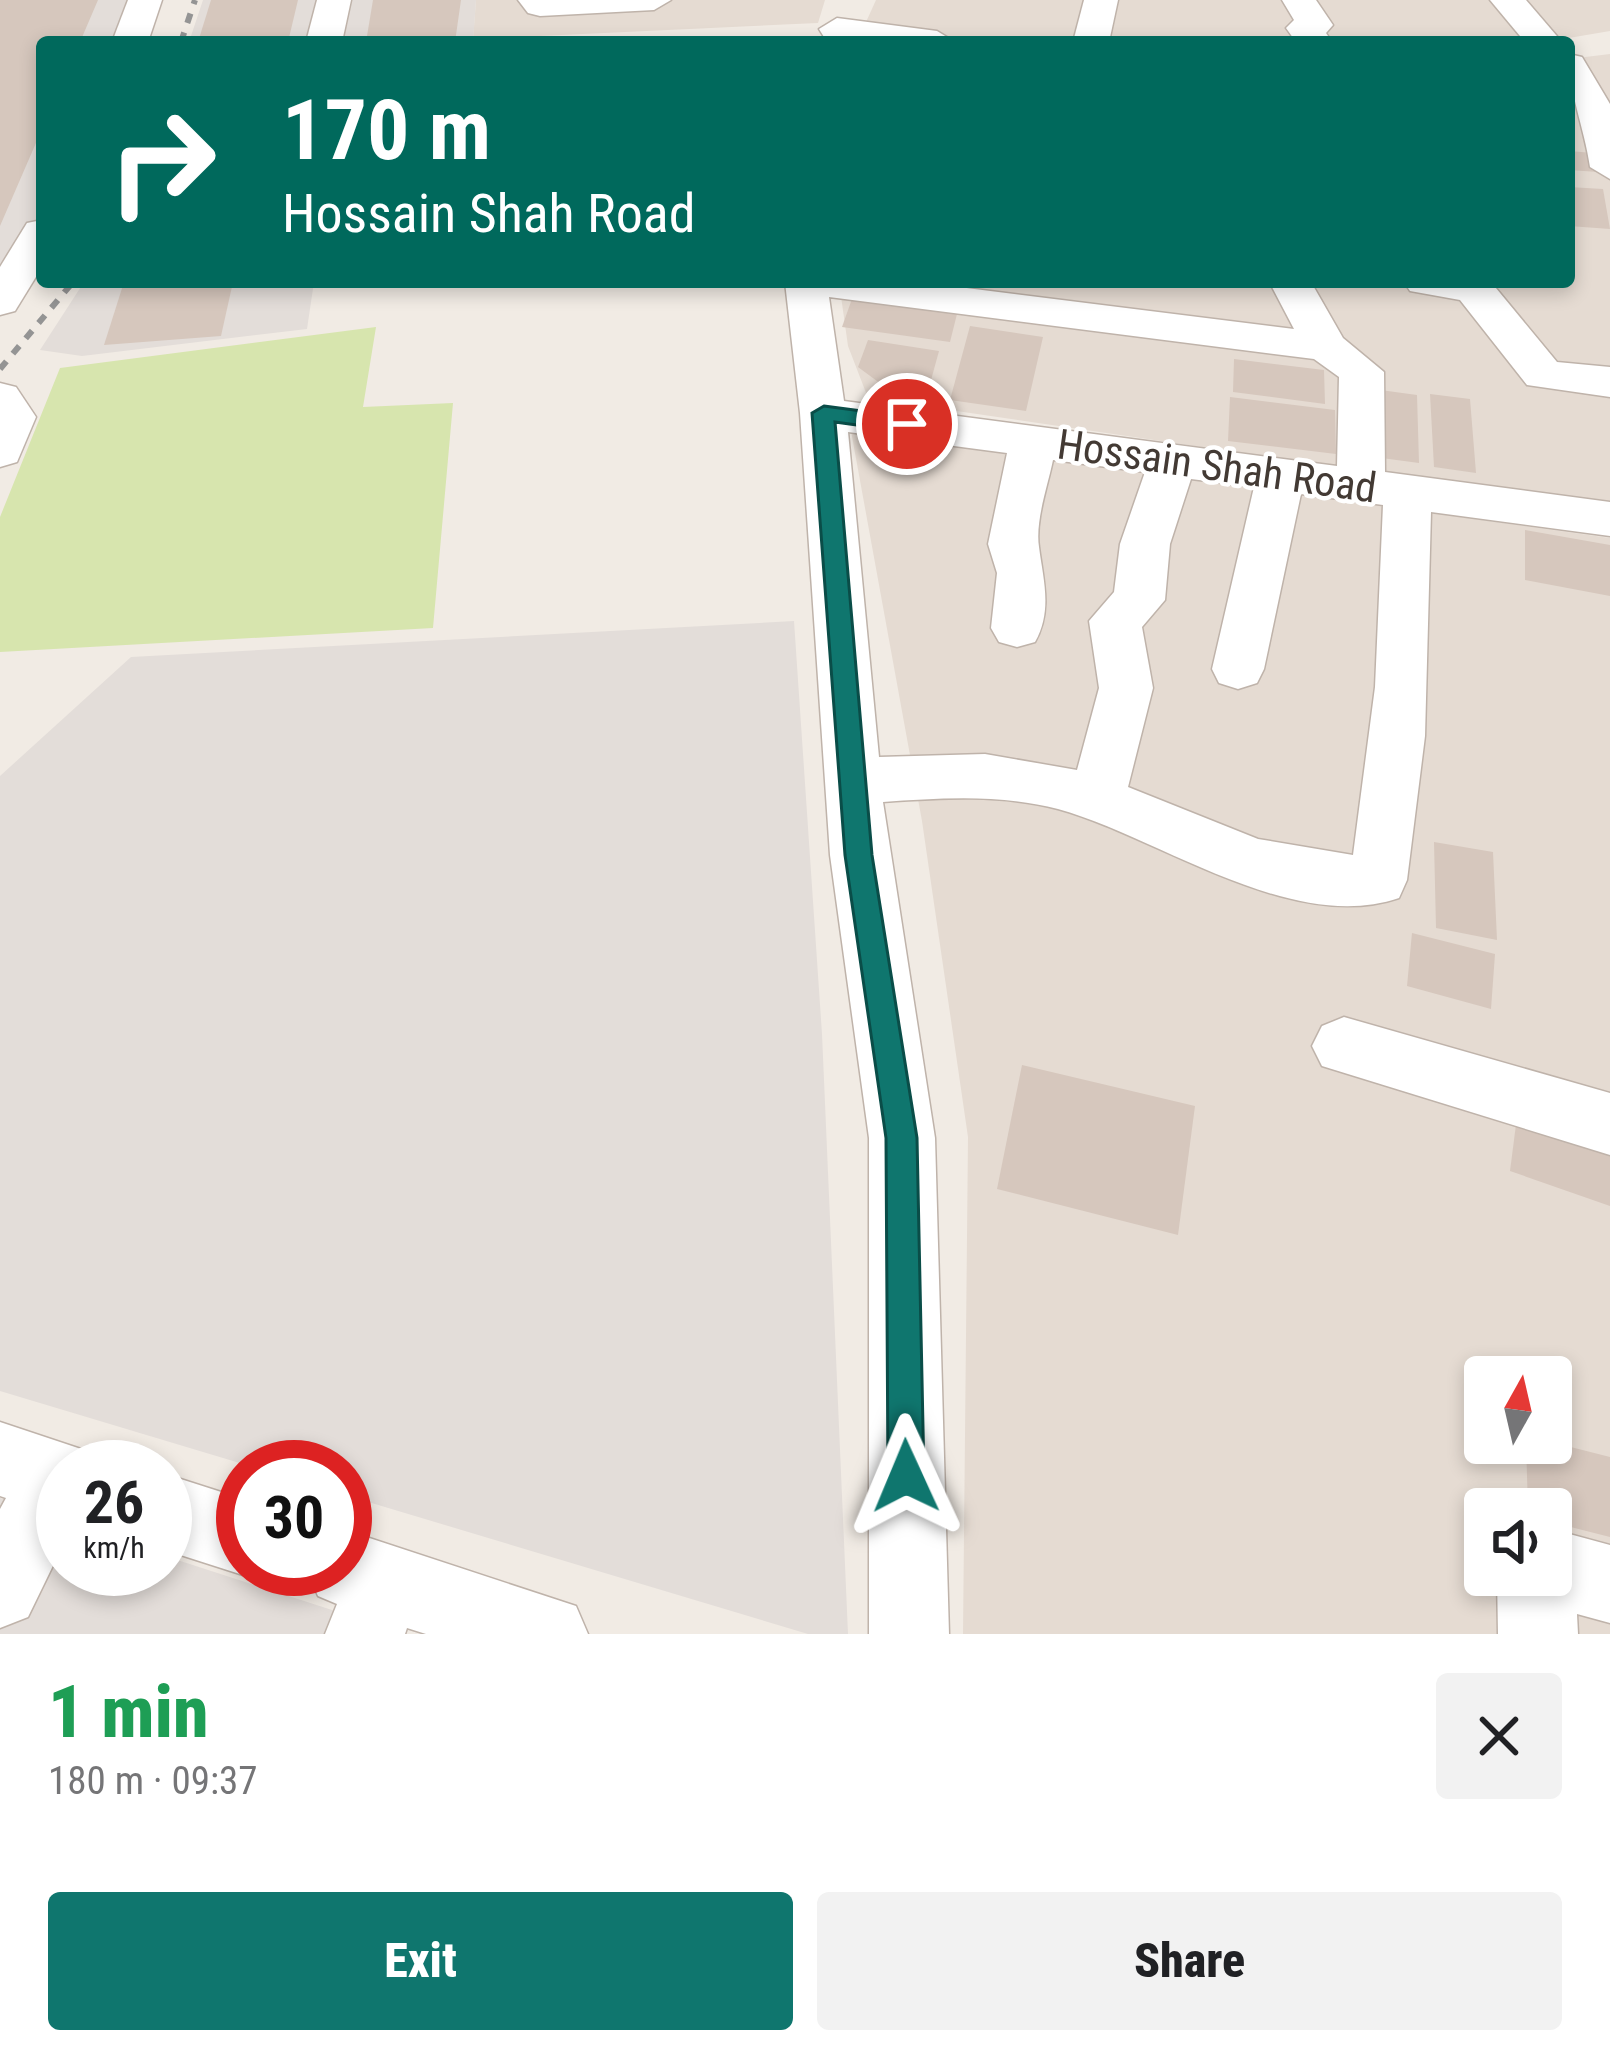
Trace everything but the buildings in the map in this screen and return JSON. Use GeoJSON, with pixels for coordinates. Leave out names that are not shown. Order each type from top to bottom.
{"type":"FeatureCollection","features":[{"type":"Feature","properties":{"kind":"street"},"geometry":{"type":"LineString","coordinates":[[132,36],[146,0]]}},
{"type":"Feature","properties":{"kind":"street"},"geometry":{"type":"LineString","coordinates":[[325,36],[334,0]]}},
{"type":"Feature","properties":{"kind":"street"},"geometry":{"type":"LineString","coordinates":[[535,0],[540,6],[654,0]]}},
{"type":"Feature","properties":{"kind":"street"},"geometry":{"type":"LineString","coordinates":[[1092,36],[1101,0]]}},
{"type":"Feature","properties":{"kind":"street"},"geometry":{"type":"LineString","coordinates":[[1299,0],[1315,25],[1304,28],[1310,36]]}},
{"type":"Feature","properties":{"kind":"street"},"geometry":{"type":"LineString","coordinates":[[1507,0],[1539,36]]}},
{"type":"Feature","properties":{"kind":"street"},"geometry":{"type":"LineString","coordinates":[[840,24],[905,36]]}},
{"type":"Feature","properties":{"kind":"street"},"geometry":{"type":"LineString","coordinates":[[1576,52],[1602,123],[1610,166]]}},
{"type":"Feature","properties":{"kind":"street"},"geometry":{"type":"LineString","coordinates":[[0,302],[36,242]]}},
{"type":"Feature","properties":{"kind":"street"},"geometry":{"type":"LineString","coordinates":[[807,288],[824,413],[852,782],[902,1138],[909,1634]]}},
{"type":"Feature","properties":{"kind":"street"},"geometry":{"type":"LineString","coordinates":[[863,288],[1326,347]]}},
{"type":"Feature","properties":{"kind":"street"},"geometry":{"type":"LineString","coordinates":[[852,782],[948,775],[1062,788],[1199,845],[1344,883],[1378,880],[1405,662],[1384,489],[1361,372],[1326,347],[1294,288]]}},
{"type":"Feature","properties":{"kind":"street"},"geometry":{"type":"LineString","coordinates":[[1467,288],[1474,289],[1543,375],[1610,382]]}},
{"type":"Feature","properties":{"kind":"street"},"geometry":{"type":"LineString","coordinates":[[0,398],[13,417],[0,451]]}},
{"type":"Feature","properties":{"kind":"street","name":"Hossain Shah Road"},"geometry":{"type":"LineString","coordinates":[[824,413],[1610,519]]}},
{"type":"Feature","properties":{"kind":"street"},"geometry":{"type":"LineString","coordinates":[[1017,628],[1022,573],[1013,544],[1033,442]]}},
{"type":"Feature","properties":{"kind":"street"},"geometry":{"type":"LineString","coordinates":[[1096,802],[1126,688],[1115,621],[1139,601],[1145,544],[1173,460]]}},
{"type":"Feature","properties":{"kind":"street"},"geometry":{"type":"LineString","coordinates":[[1238,669],[1282,475]]}},
{"type":"Feature","properties":{"kind":"street"},"geometry":{"type":"LineString","coordinates":[[1344,1046],[1610,1124]]}},
{"type":"Feature","properties":{"kind":"street"},"geometry":{"type":"LineString","coordinates":[[0,1589],[36,1484]]}},
{"type":"Feature","properties":{"kind":"street"},"geometry":{"type":"LineString","coordinates":[[1572,1574],[1610,1584]]}},
{"type":"Feature","properties":{"kind":"street"},"geometry":{"type":"LineString","coordinates":[[370,1596],[548,1634]]}},
{"type":"Feature","properties":{"kind":"street"},"geometry":{"type":"LineString","coordinates":[[1537,1596],[1538,1634]]}},
{"type":"Feature","properties":{"kind":"shaded area"},"geometry":{"type":"Polygon","coordinates":[[[0,0],[162,0],[149,36],[36,36],[36,257],[0,305],[0,0]]]}},
{"type":"Feature","properties":{"kind":"shaded area"},"geometry":{"type":"Polygon","coordinates":[[[203,0],[476,0],[473,36],[191,36],[203,0]]]}},
{"type":"Feature","properties":{"kind":"shaded area"},"geometry":{"type":"Polygon","coordinates":[[[476,0],[825,0],[818,23],[473,36],[476,0]]]}},
{"type":"Feature","properties":{"kind":"shaded area"},"geometry":{"type":"Polygon","coordinates":[[[876,0],[1610,0],[1610,31],[1575,37],[860,36],[876,0]]]}},
{"type":"Feature","properties":{"kind":"shaded area"},"geometry":{"type":"Polygon","coordinates":[[[1610,54],[1610,507],[868,398],[848,346],[840,288],[1575,288],[1575,58],[1610,54]]]}},
{"type":"Feature","properties":{"kind":"shaded area"},"geometry":{"type":"Polygon","coordinates":[[[80,288],[313,288],[307,329],[82,356],[40,350],[80,288]]]}},
{"type":"Feature","properties":{"kind":"shaded area"},"geometry":{"type":"Polygon","coordinates":[[[851,431],[1610,538],[1610,1634],[963,1634],[968,1137],[922,821],[851,431]]]}},
{"type":"Feature","properties":{"kind":"shaded area"},"geometry":{"type":"Polygon","coordinates":[[[794,621],[822,1034],[848,1634],[808,1634],[372,1503],[372,1440],[216,1440],[216,1456],[192,1449],[192,1440],[163,1440],[0,1391],[0,776],[131,657],[794,621]]]}},
{"type":"Feature","properties":{"kind":"shaded area"},"geometry":{"type":"Polygon","coordinates":[[[0,1498],[36,1511],[36,1596],[192,1596],[192,1565],[216,1573],[216,1596],[289,1596],[406,1634],[0,1634],[0,1498]]]}},
{"type":"Feature","properties":{"kind":"green space"},"geometry":{"type":"Polygon","coordinates":[[[376,327],[363,407],[453,403],[433,628],[0,652],[0,517],[60,368],[376,327]]]}},
{"type":"Feature","properties":{"kind":"railway"},"geometry":{"type":"LineString","coordinates":[[183,36],[195,0]]}},
{"type":"Feature","properties":{"kind":"railway"},"geometry":{"type":"LineString","coordinates":[[0,369],[68,288]]}},
{"type":"Feature","properties":{"kind":"route"},"geometry":{"type":"LineString","coordinates":[[906,1476],[902,1138],[859,855],[824,413],[907,424]]}}]}
